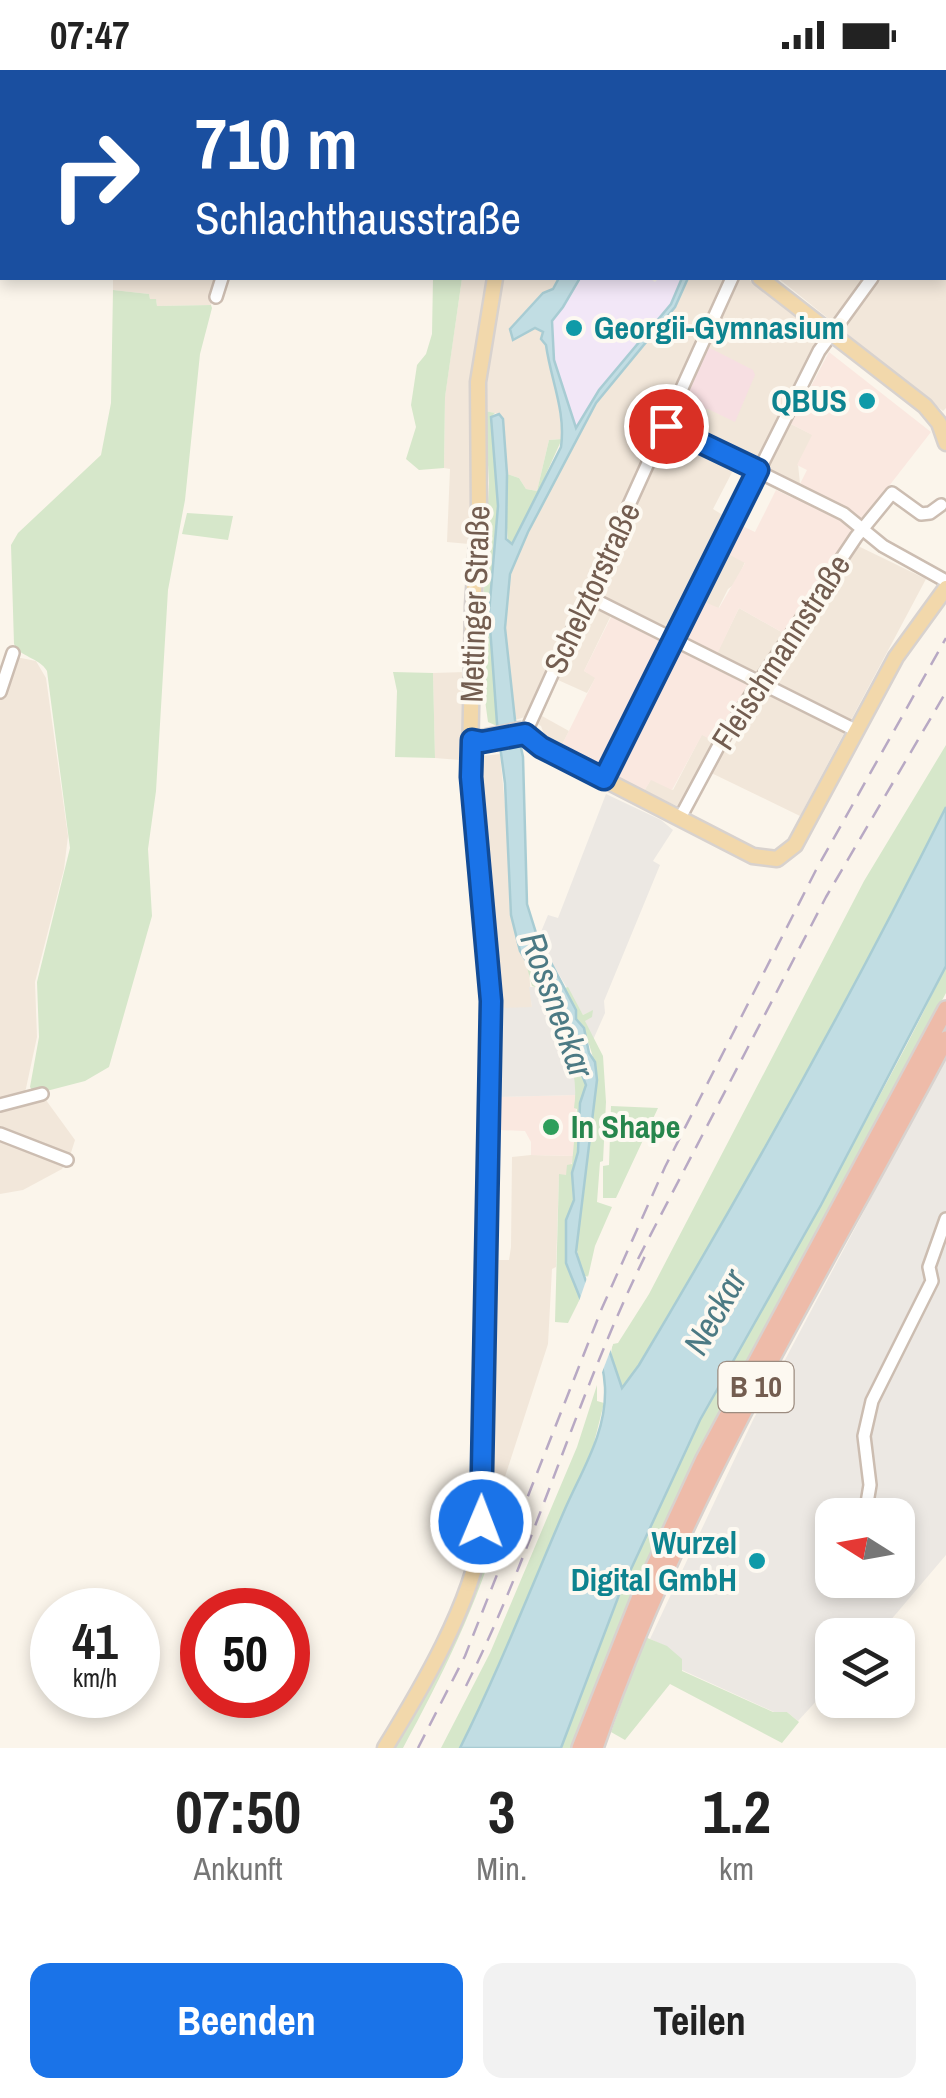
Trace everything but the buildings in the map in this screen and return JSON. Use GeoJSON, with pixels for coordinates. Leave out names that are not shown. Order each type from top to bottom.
{"type":"FeatureCollection","features":[{"type":"Feature","properties":{"kind":"highway","name":"B 10"},"geometry":{"type":"LineString","coordinates":[[580,1748],[639,1599],[704,1459],[946,1009]]}},
{"type":"Feature","properties":{"kind":"highway","name":"B 10"},"geometry":{"type":"LineString","coordinates":[[594,1748],[655,1594],[717,1462],[946,1039]]}},
{"type":"Feature","properties":{"kind":"main road","name":"Mettinger Straße"},"geometry":{"type":"LineString","coordinates":[[384,1748],[438,1652],[470,1578],[481,1536],[491,1001],[471,777],[472,605],[479,506],[478,382],[495,280]]}},
{"type":"Feature","properties":{"kind":"main road"},"geometry":{"type":"LineString","coordinates":[[763,280],[931,413],[946,443]]}},
{"type":"Feature","properties":{"kind":"main road"},"geometry":{"type":"LineString","coordinates":[[472,740],[522,734],[753,856],[772,860],[795,845],[896,658],[946,584]]}},
{"type":"Feature","properties":{"kind":"main road"},"geometry":{"type":"LineString","coordinates":[[472,712],[494,737]]}},
{"type":"Feature","properties":{"kind":"street"},"geometry":{"type":"LineString","coordinates":[[216,297],[221,280]]}},
{"type":"Feature","properties":{"kind":"street","name":"Schelztorstraße"},"geometry":{"type":"LineString","coordinates":[[522,734],[589,597],[731,280]]}},
{"type":"Feature","properties":{"kind":"street"},"geometry":{"type":"LineString","coordinates":[[604,779],[811,369],[832,331],[870,280]]}},
{"type":"Feature","properties":{"kind":"street"},"geometry":{"type":"LineString","coordinates":[[666,426],[840,511],[883,546],[946,584]]}},
{"type":"Feature","properties":{"kind":"street","name":"Fleischmannstraße"},"geometry":{"type":"LineString","coordinates":[[680,818],[759,682],[863,528],[892,492],[921,514],[942,505]]}},
{"type":"Feature","properties":{"kind":"street"},"geometry":{"type":"LineString","coordinates":[[589,597],[855,730]]}},
{"type":"Feature","properties":{"kind":"street"},"geometry":{"type":"LineString","coordinates":[[0,692],[14,652]]}},
{"type":"Feature","properties":{"kind":"street"},"geometry":{"type":"LineString","coordinates":[[0,1105],[42,1094]]}},
{"type":"Feature","properties":{"kind":"street"},"geometry":{"type":"LineString","coordinates":[[0,1134],[67,1160]]}},
{"type":"Feature","properties":{"kind":"street"},"geometry":{"type":"LineString","coordinates":[[868,1498],[870,1484],[864,1436],[872,1401],[932,1281],[929,1267],[946,1219]]}},
{"type":"Feature","properties":{"kind":"street"},"geometry":{"type":"LineString","coordinates":[[932,1281],[946,1285]]}},
{"type":"Feature","properties":{"kind":"shaded area"},"geometry":{"type":"Polygon","coordinates":[[[113,280],[217,280],[211,305],[157,306],[149,294],[113,290],[113,280]]]}},
{"type":"Feature","properties":{"kind":"shaded area"},"geometry":{"type":"Polygon","coordinates":[[[462,280],[490,280],[473,376],[469,544],[447,542],[450,469],[444,468],[445,396],[462,280]]]}},
{"type":"Feature","properties":{"kind":"shaded area"},"geometry":{"type":"Polygon","coordinates":[[[503,280],[558,280],[512,327],[519,337],[535,328],[543,332],[562,413],[562,439],[549,440],[537,491],[526,489],[519,478],[507,474],[503,419],[485,411],[486,368],[503,280]]]}},
{"type":"Feature","properties":{"kind":"shaded area","name":"Georgii-Gymnasium"},"geometry":{"type":"Polygon","coordinates":[[[579,280],[681,280],[671,304],[599,390],[576,428],[554,360],[552,321],[579,280]]]}},
{"type":"Feature","properties":{"kind":"shaded area"},"geometry":{"type":"Polygon","coordinates":[[[687,280],[750,280],[820,334],[777,417],[813,435],[798,464],[800,484],[741,455],[713,509],[726,517],[713,545],[745,562],[718,609],[689,594],[671,629],[617,603],[584,671],[596,677],[587,693],[558,680],[542,716],[569,731],[560,749],[547,742],[541,726],[525,717],[515,720],[505,628],[510,574],[528,531],[596,403],[674,307],[687,280]]]}},
{"type":"Feature","properties":{"kind":"shaded area"},"geometry":{"type":"Polygon","coordinates":[[[780,280],[946,280],[943,411],[780,280]]]}},
{"type":"Feature","properties":{"kind":"shaded area"},"geometry":{"type":"Polygon","coordinates":[[[708,347],[753,370],[755,375],[735,422],[683,403],[708,347]]]}},
{"type":"Feature","properties":{"kind":"shaded area"},"geometry":{"type":"Polygon","coordinates":[[[829,352],[931,432],[854,531],[785,634],[739,608],[711,667],[749,689],[715,742],[702,735],[672,790],[651,780],[644,791],[560,749],[595,678],[584,671],[611,617],[664,643],[685,636],[702,601],[719,608],[745,563],[726,553],[740,525],[755,532],[776,490],[793,498],[807,470],[797,465],[812,435],[791,424],[829,352]]]}},
{"type":"Feature","properties":{"kind":"shaded area"},"geometry":{"type":"Polygon","coordinates":[[[854,544],[926,579],[800,816],[701,768],[679,807],[644,791],[651,779],[673,790],[702,734],[732,749],[764,692],[757,673],[717,653],[739,608],[785,634],[854,544]]]}},
{"type":"Feature","properties":{"kind":"shaded area"},"geometry":{"type":"Polygon","coordinates":[[[16,657],[36,661],[46,678],[68,836],[64,869],[35,982],[37,1037],[25,1093],[43,1096],[75,1140],[62,1169],[23,1190],[0,1194],[0,698],[16,657]]]}},
{"type":"Feature","properties":{"kind":"shaded area"},"geometry":{"type":"Polygon","coordinates":[[[465,672],[465,737],[460,760],[435,758],[433,673],[465,672]]]}},
{"type":"Feature","properties":{"kind":"shaded area"},"geometry":{"type":"Polygon","coordinates":[[[500,754],[511,915],[529,972],[532,1008],[501,1008],[479,761],[482,756],[500,754]]]}},
{"type":"Feature","properties":{"kind":"shaded area"},"geometry":{"type":"Polygon","coordinates":[[[606,794],[661,820],[673,830],[653,861],[660,865],[604,1001],[605,1013],[593,1040],[584,1020],[592,1011],[583,1015],[538,939],[548,915],[558,918],[606,794]]]}},
{"type":"Feature","properties":{"kind":"shaded area"},"geometry":{"type":"Polygon","coordinates":[[[529,987],[535,987],[561,1034],[577,1079],[576,1095],[499,1097],[501,1008],[532,1007],[529,987]]]}},
{"type":"Feature","properties":{"kind":"shaded area"},"geometry":{"type":"Polygon","coordinates":[[[946,1057],[946,1555],[915,1591],[915,1498],[815,1498],[815,1598],[909,1598],[892,1618],[815,1618],[815,1702],[798,1721],[787,1712],[774,1712],[682,1670],[667,1647],[650,1639],[753,1420],[946,1057]]]}},
{"type":"Feature","properties":{"kind":"shaded area"},"geometry":{"type":"Polygon","coordinates":[[[576,1095],[575,1156],[531,1155],[531,1142],[525,1131],[498,1130],[499,1097],[576,1095]]]}},
{"type":"Feature","properties":{"kind":"shaded area"},"geometry":{"type":"Polygon","coordinates":[[[575,1156],[566,1175],[559,1175],[548,1344],[489,1526],[494,1260],[509,1260],[512,1157],[575,1156]]]}},
{"type":"Feature","properties":{"kind":"green space"},"geometry":{"type":"Polygon","coordinates":[[[433,280],[462,280],[445,397],[444,468],[419,470],[406,459],[416,427],[411,405],[417,365],[426,354],[432,334],[433,280]]]}},
{"type":"Feature","properties":{"kind":"green space"},"geometry":{"type":"Polygon","coordinates":[[[113,290],[149,294],[150,299],[156,299],[157,306],[212,308],[200,354],[185,500],[168,590],[156,791],[148,849],[152,916],[109,1067],[85,1081],[35,1094],[30,1087],[39,1037],[37,982],[70,848],[47,671],[14,644],[11,545],[18,533],[101,455],[111,403],[113,290]]]}},
{"type":"Feature","properties":{"kind":"green space"},"geometry":{"type":"Polygon","coordinates":[[[485,411],[495,413],[491,417],[498,506],[489,613],[497,726],[488,722],[484,693],[487,644],[482,620],[489,483],[485,411]]]}},
{"type":"Feature","properties":{"kind":"green space"},"geometry":{"type":"Polygon","coordinates":[[[562,439],[520,531],[513,543],[508,543],[507,474],[519,478],[526,489],[537,491],[549,440],[562,439]]]}},
{"type":"Feature","properties":{"kind":"green space"},"geometry":{"type":"Polygon","coordinates":[[[187,513],[233,516],[228,540],[182,534],[187,513]]]}},
{"type":"Feature","properties":{"kind":"green space"},"geometry":{"type":"Polygon","coordinates":[[[393,672],[433,673],[435,758],[395,757],[397,691],[393,672]]]}},
{"type":"Feature","properties":{"kind":"green space"},"geometry":{"type":"Polygon","coordinates":[[[946,745],[946,807],[890,919],[751,1176],[622,1389],[613,1367],[613,1344],[618,1343],[649,1294],[864,881],[946,745]]]}},
{"type":"Feature","properties":{"kind":"green space"},"geometry":{"type":"Polygon","coordinates":[[[525,960],[555,1006],[586,1085],[580,1103],[578,1152],[572,1173],[573,1202],[566,1220],[566,1263],[580,1299],[568,1323],[555,1322],[559,1174],[566,1175],[567,1165],[572,1164],[577,1109],[574,1076],[559,1030],[532,986],[525,960]]]}},
{"type":"Feature","properties":{"kind":"green space"},"geometry":{"type":"Polygon","coordinates":[[[946,966],[946,993],[711,1428],[641,1576],[573,1748],[561,1748],[592,1664],[680,1460],[946,966]]]}},
{"type":"Feature","properties":{"kind":"green space"},"geometry":{"type":"Polygon","coordinates":[[[568,987],[583,1015],[593,1010],[592,1017],[585,1021],[603,1056],[606,1102],[597,1202],[612,1207],[595,1246],[588,1277],[583,1275],[576,1246],[597,1080],[590,1048],[565,988],[568,987]]]}},
{"type":"Feature","properties":{"kind":"green space"},"geometry":{"type":"Polygon","coordinates":[[[611,1106],[658,1108],[616,1198],[603,1198],[603,1166],[609,1165],[611,1106]]]}},
{"type":"Feature","properties":{"kind":"green space"},"geometry":{"type":"Polygon","coordinates":[[[597,1385],[597,1401],[604,1403],[590,1459],[487,1696],[460,1748],[441,1748],[490,1653],[577,1447],[597,1385]]]}},
{"type":"Feature","properties":{"kind":"green space"},"geometry":{"type":"Polygon","coordinates":[[[497,1520],[501,1521],[492,1550],[459,1637],[403,1748],[392,1748],[468,1602],[497,1520]]]}},
{"type":"Feature","properties":{"kind":"green space"},"geometry":{"type":"Polygon","coordinates":[[[645,1637],[667,1646],[682,1659],[682,1671],[773,1712],[787,1712],[799,1722],[782,1743],[670,1684],[625,1740],[611,1732],[645,1637]]]}},
{"type":"Feature","properties":{"kind":"water"},"geometry":{"type":"Polygon","coordinates":[[[558,280],[579,280],[552,321],[554,360],[576,428],[599,390],[671,304],[681,280],[687,280],[675,307],[596,403],[528,532],[510,574],[505,628],[523,757],[527,904],[537,936],[576,1010],[576,1019],[584,1028],[595,1062],[597,1080],[576,1252],[622,1388],[680,1296],[798,1089],[946,807],[946,966],[821,1205],[700,1420],[619,1595],[561,1748],[460,1748],[592,1450],[605,1404],[600,1357],[566,1263],[566,1220],[574,1200],[572,1173],[578,1152],[580,1103],[586,1085],[555,1006],[520,951],[511,915],[505,783],[489,613],[498,506],[491,417],[499,414],[503,419],[506,539],[512,544],[561,447],[560,408],[546,345],[541,339],[543,332],[535,328],[513,340],[510,329],[543,293],[553,289],[558,280]]]}},
{"type":"Feature","properties":{"kind":"pier"},"geometry":{"type":"Polygon","coordinates":[[[588,1275],[613,1344],[599,1380],[577,1307],[588,1275]]]}},
{"type":"Feature","properties":{"kind":"railway"},"geometry":{"type":"LineString","coordinates":[[418,1748],[465,1656],[602,1308],[665,1167],[816,870],[946,638]]}},
{"type":"Feature","properties":{"kind":"railway"},"geometry":{"type":"LineString","coordinates":[[638,1259],[826,897],[946,692]]}},
{"type":"Feature","properties":{"kind":"railway"},"geometry":{"type":"LineString","coordinates":[[466,1686],[515,1578],[600,1356],[649,1248]]}},
{"type":"Feature","properties":{"kind":"place","name":"Georgii-Gymnasium"},"geometry":{"type":"Point","coordinates":[574,328]}},
{"type":"Feature","properties":{"kind":"place","name":"QBUS"},"geometry":{"type":"Point","coordinates":[867,401]}},
{"type":"Feature","properties":{"kind":"place","name":"In Shape"},"geometry":{"type":"Point","coordinates":[551,1127]}},
{"type":"Feature","properties":{"kind":"place","name":"Wurzel Digital GmbH"},"geometry":{"type":"Point","coordinates":[757,1561]}},
{"type":"Feature","properties":{"kind":"route"},"geometry":{"type":"LineString","coordinates":[[481,1522],[491,1001],[471,777],[472,740],[520,738],[525,734],[541,747],[604,779],[758,470],[666,426]]}},
{"type":"Feature","properties":{"kind":"water label","name":"Rossneckar"},"geometry":{"type":"Point","coordinates":[557,1005]}},
{"type":"Feature","properties":{"kind":"water label","name":"Neckar"},"geometry":{"type":"Point","coordinates":[715,1312]}}]}
